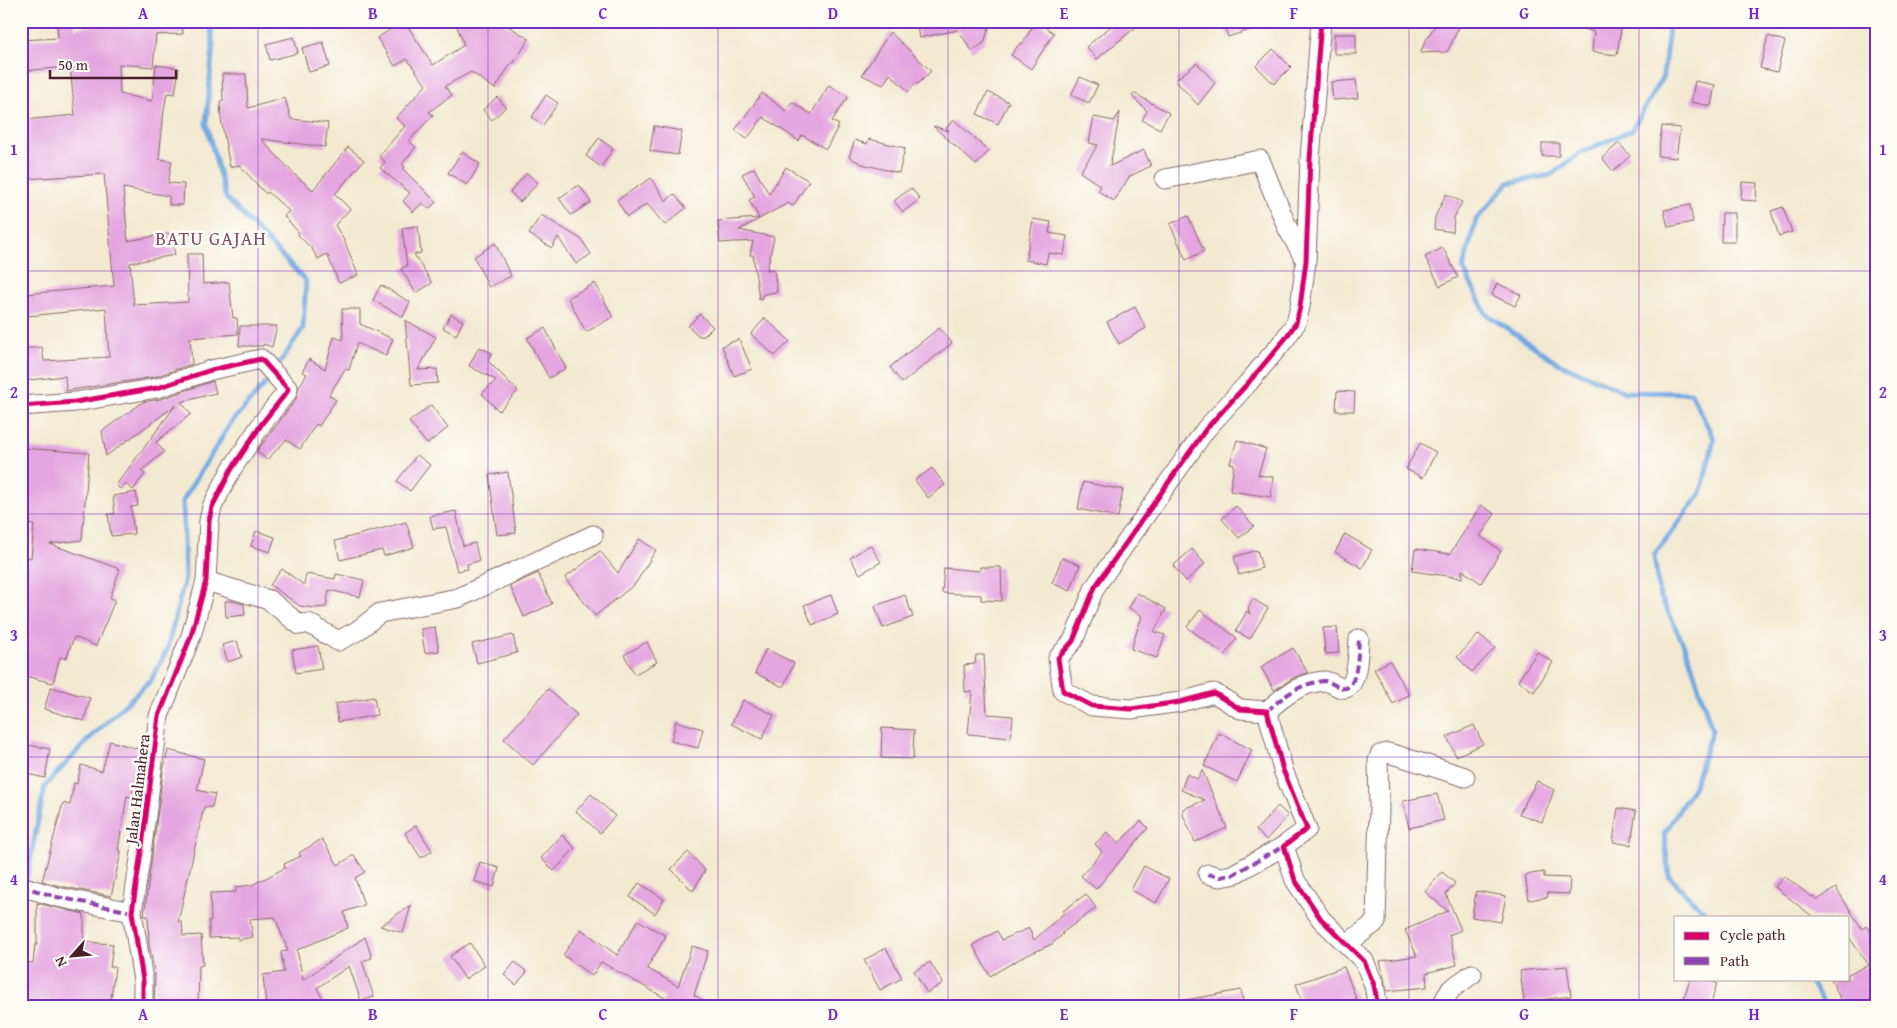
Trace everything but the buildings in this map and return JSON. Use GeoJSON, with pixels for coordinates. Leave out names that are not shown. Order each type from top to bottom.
{"type":"FeatureCollection","features":[{"type":"Feature","properties":{"kind":"street"},"geometry":{"type":"LineString","coordinates":[[1322,21],[1310,159],[1306,261],[1300,308],[1296,323],[1261,368],[1206,429],[1096,587],[1073,642],[1058,658],[1063,691],[1092,706],[1131,710],[1214,694],[1240,709],[1267,712],[1293,691],[1309,683],[1332,682],[1339,688],[1344,689],[1349,686],[1354,680],[1359,639]]}},
{"type":"Feature","properties":{"kind":"street"},"geometry":{"type":"LineString","coordinates":[[1165,179],[1260,160],[1288,229],[1306,261]]}},
{"type":"Feature","properties":{"kind":"street","name":"Jalan Halmahera"},"geometry":{"type":"LineString","coordinates":[[21,406],[75,402],[157,388],[210,370],[261,359],[288,389],[231,470],[212,507],[209,520],[206,581],[191,636],[159,716],[132,912],[143,980],[143,1007]]}},
{"type":"Feature","properties":{"kind":"street"},"geometry":{"type":"LineString","coordinates":[[206,581],[269,600],[300,626],[308,623],[338,641],[357,631],[380,613],[458,598],[593,535]]}},
{"type":"Feature","properties":{"kind":"street"},"geometry":{"type":"LineString","coordinates":[[1208,874],[1220,877],[1232,875],[1284,846],[1307,829],[1283,770],[1267,712]]}},
{"type":"Feature","properties":{"kind":"street"},"geometry":{"type":"LineString","coordinates":[[1347,944],[1376,922],[1379,807],[1378,761],[1380,755],[1388,753],[1466,777]]}},
{"type":"Feature","properties":{"kind":"street"},"geometry":{"type":"LineString","coordinates":[[1284,846],[1295,880],[1322,920],[1364,961],[1374,985],[1378,1007]]}},
{"type":"Feature","properties":{"kind":"street"},"geometry":{"type":"LineString","coordinates":[[21,886],[57,897],[132,912]]}},
{"type":"Feature","properties":{"kind":"street"},"geometry":{"type":"LineString","coordinates":[[1441,1007],[1450,990],[1472,974]]}},
{"type":"Feature","properties":{"kind":"waterway"},"geometry":{"type":"LineString","coordinates":[[210,21],[213,45],[206,124],[226,198],[306,281],[303,328],[276,369]]}},
{"type":"Feature","properties":{"kind":"waterway"},"geometry":{"type":"LineString","coordinates":[[1670,21],[1663,76],[1632,130],[1580,153],[1551,175],[1508,183],[1476,220],[1463,268],[1486,314],[1558,363],[1625,392],[1691,393],[1714,439],[1701,493],[1654,555],[1659,593],[1689,656],[1712,730],[1694,786],[1664,834],[1669,876],[1710,916]]}},
{"type":"Feature","properties":{"kind":"waterway"},"geometry":{"type":"LineString","coordinates":[[21,904],[45,786],[91,737],[151,680],[167,650],[185,578],[183,500],[231,423],[272,376]]}},
{"type":"Feature","properties":{"kind":"waterway"},"geometry":{"type":"LineString","coordinates":[[1809,980],[1827,1007]]}},
{"type":"Feature","properties":{"kind":"marked path"},"geometry":{"type":"LineString","coordinates":[[1267,711],[1286,695],[1307,684],[1324,681],[1342,688],[1348,687],[1356,672],[1359,639]]}},
{"type":"Feature","properties":{"kind":"marked path"},"geometry":{"type":"LineString","coordinates":[[1208,874],[1220,877],[1232,875],[1284,846]]}},
{"type":"Feature","properties":{"kind":"marked path"},"geometry":{"type":"LineString","coordinates":[[21,886],[57,897],[132,912]]}},
{"type":"Feature","properties":{"kind":"cycle path"},"geometry":{"type":"LineString","coordinates":[[1321,21],[1310,159],[1306,261],[1296,323],[1249,382],[1206,429],[1095,587],[1073,641],[1058,658],[1063,691],[1092,706],[1131,709],[1180,702],[1214,693],[1240,709],[1267,711],[1283,770],[1307,829],[1284,846],[1295,880],[1321,919],[1364,961],[1374,985],[1378,1007]]}},
{"type":"Feature","properties":{"kind":"cycle path"},"geometry":{"type":"LineString","coordinates":[[21,406],[75,402],[157,388],[211,370],[261,359],[288,389],[231,470],[212,507],[209,521],[206,581],[191,636],[159,716],[132,912],[143,980],[143,1007]]}},
{"type":"Feature","properties":{"kind":"district","name":"BATU GAJAH"},"geometry":{"type":"Point","coordinates":[211,238]}}]}
